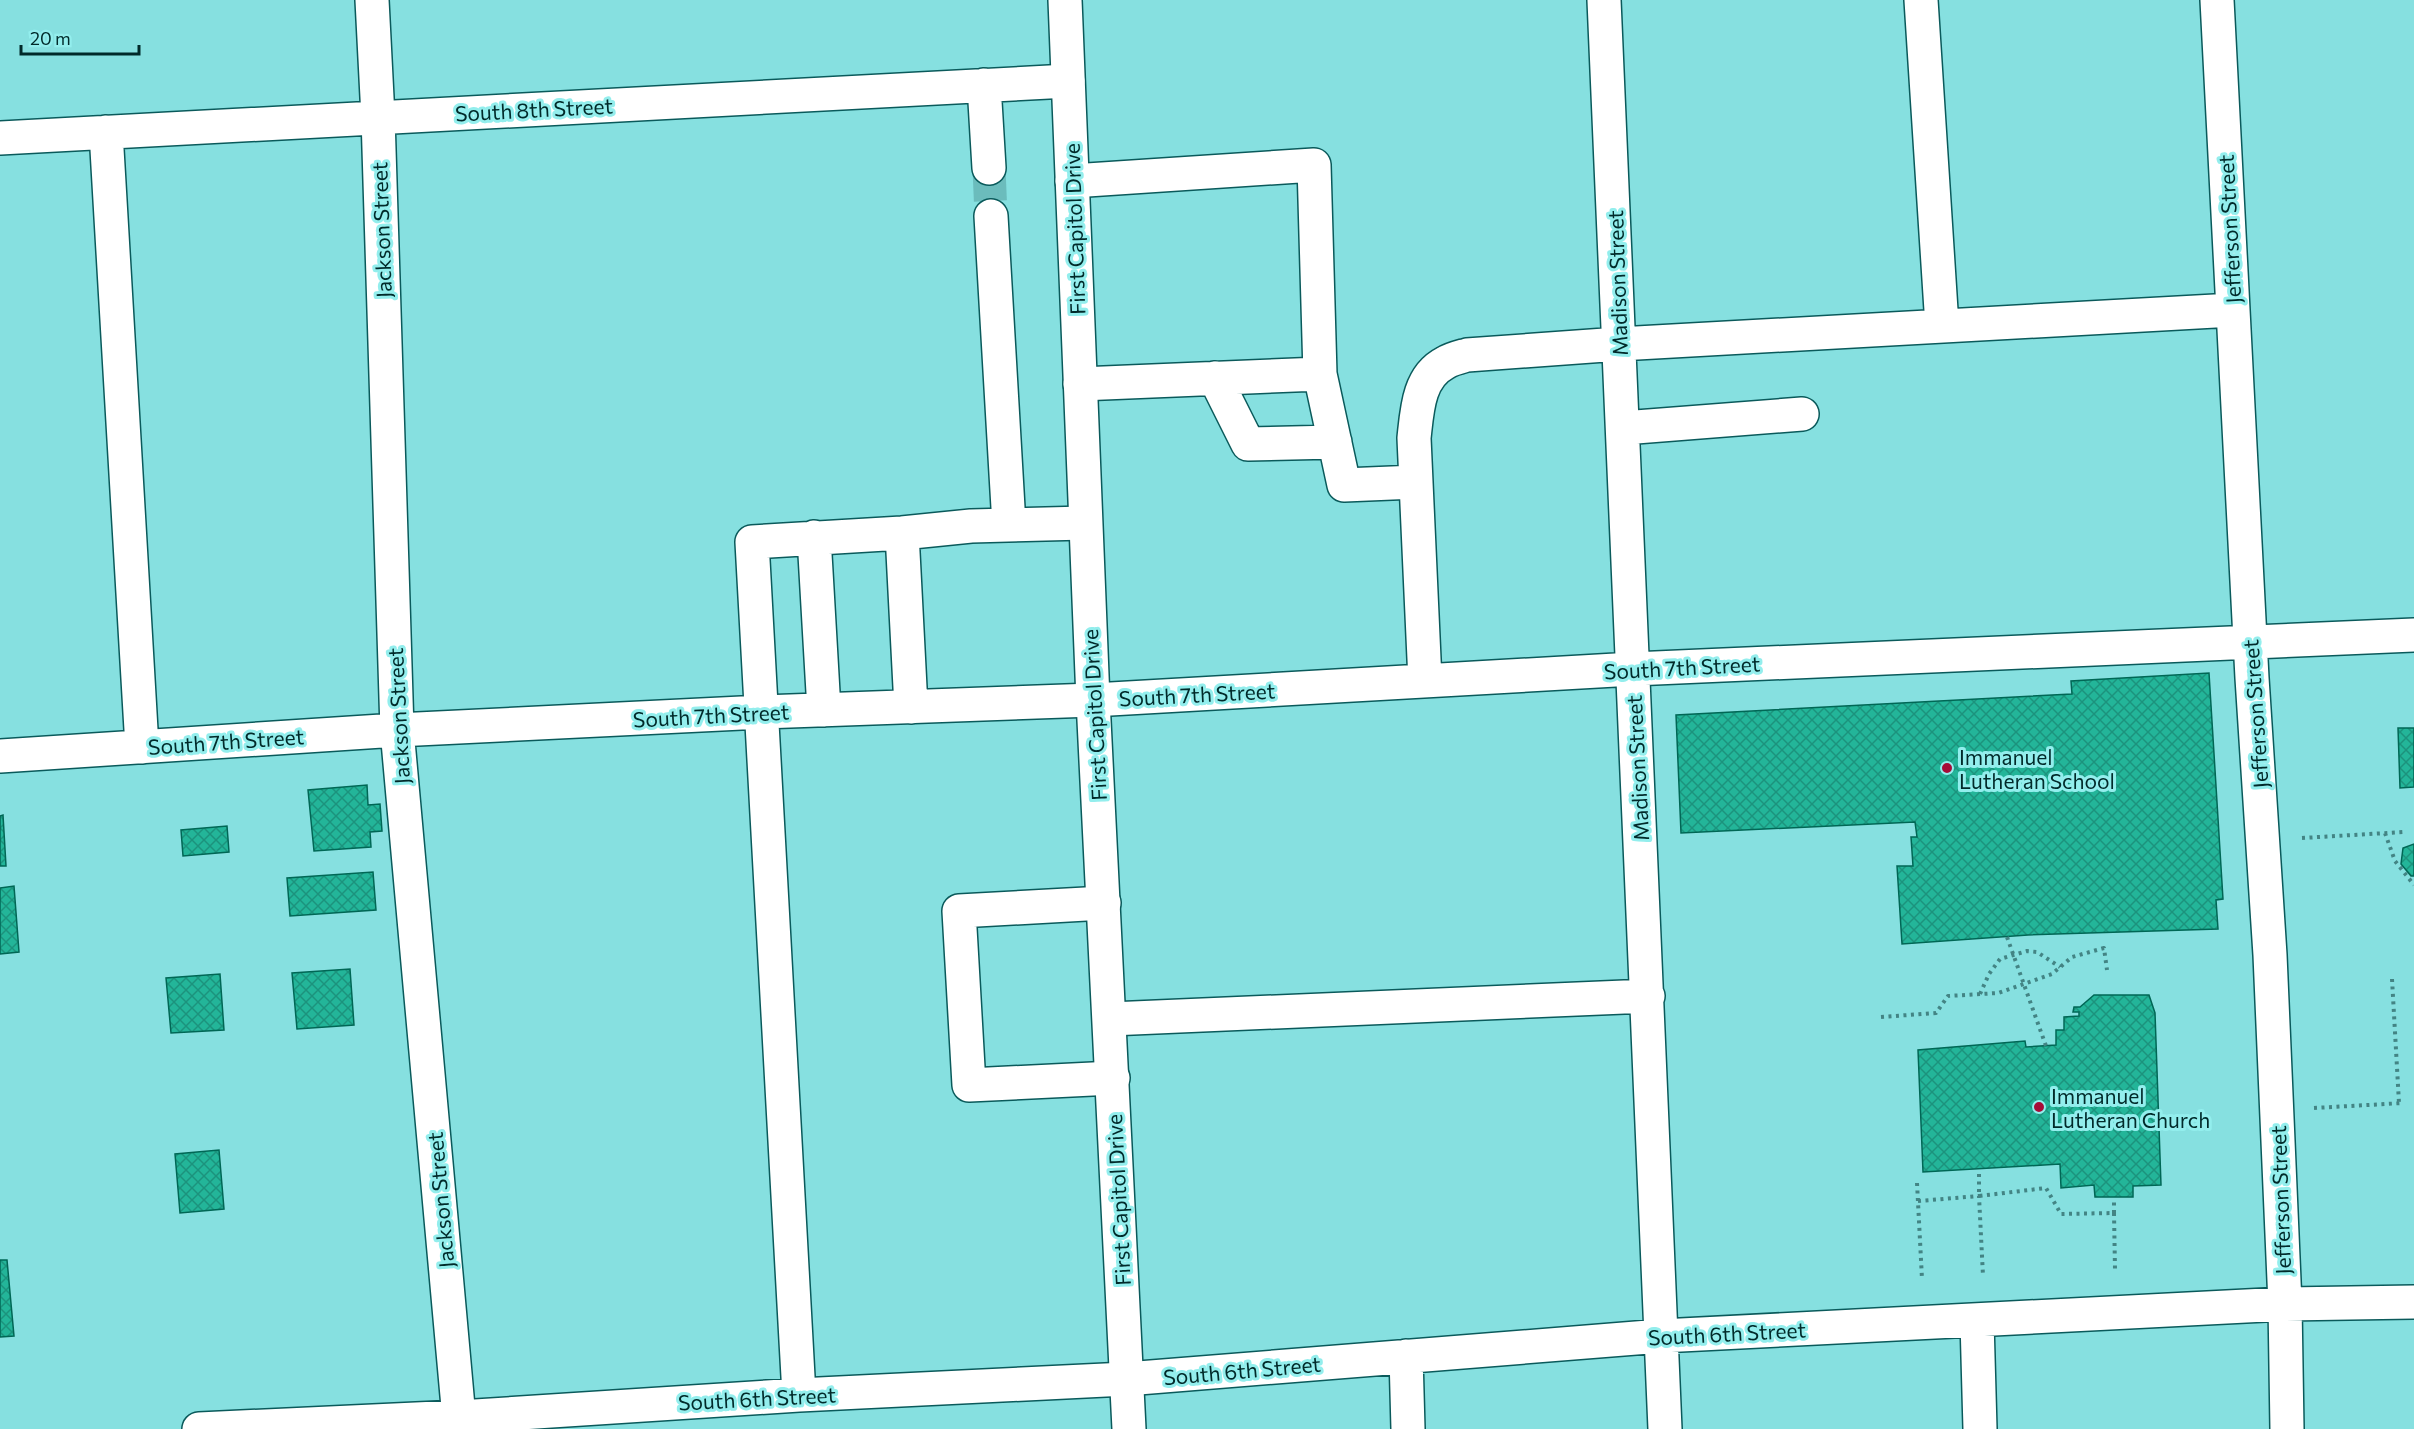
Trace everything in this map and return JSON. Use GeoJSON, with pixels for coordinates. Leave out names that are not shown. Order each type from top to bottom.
{"type":"FeatureCollection","features":[{"type":"Feature","properties":{"kind":"street","name":"Jackson Street"},"geometry":{"type":"LineString","coordinates":[[372,0],[378,117],[397,730],[460,1423]]}},
{"type":"Feature","properties":{"kind":"street","name":"First Capitol Drive"},"geometry":{"type":"LineString","coordinates":[[1065,0],[1085,523],[1129,1429]]}},
{"type":"Feature","properties":{"kind":"street","name":"Madison Street"},"geometry":{"type":"LineString","coordinates":[[1604,0],[1665,1429]]}},
{"type":"Feature","properties":{"kind":"street"},"geometry":{"type":"LineString","coordinates":[[1921,0],[1942,326]]}},
{"type":"Feature","properties":{"kind":"street","name":"Jefferson Street"},"geometry":{"type":"LineString","coordinates":[[2217,0],[2250,643],[2270,955],[2285,1304],[2287,1429]]}},
{"type":"Feature","properties":{"kind":"street","name":"South 8th Street"},"geometry":{"type":"LineString","coordinates":[[0,138],[1068,81]]}},
{"type":"Feature","properties":{"kind":"street"},"geometry":{"type":"LineString","coordinates":[[984,85],[988,168]]}},
{"type":"Feature","properties":{"kind":"street"},"geometry":{"type":"LineString","coordinates":[[106,132],[142,747]]}},
{"type":"Feature","properties":{"kind":"street"},"geometry":{"type":"LineString","coordinates":[[1072,181],[1314,165],[1320,374],[1344,485],[1416,482]]}},
{"type":"Feature","properties":{"kind":"street"},"geometry":{"type":"LineString","coordinates":[[991,216],[1009,525]]}},
{"type":"Feature","properties":{"kind":"street"},"geometry":{"type":"LineString","coordinates":[[1425,681],[1414,438],[1418,399],[1430,375],[1444,363],[1467,355],[1619,344],[2233,310]]}},
{"type":"Feature","properties":{"kind":"street"},"geometry":{"type":"LineString","coordinates":[[1080,384],[1320,374]]}},
{"type":"Feature","properties":{"kind":"street"},"geometry":{"type":"LineString","coordinates":[[1215,378],[1248,444],[1335,442]]}},
{"type":"Feature","properties":{"kind":"street"},"geometry":{"type":"LineString","coordinates":[[1623,428],[1803,414]]}},
{"type":"Feature","properties":{"kind":"street"},"geometry":{"type":"LineString","coordinates":[[799,1395],[752,542],[1009,525],[1085,523]]}},
{"type":"Feature","properties":{"kind":"street"},"geometry":{"type":"LineString","coordinates":[[902,533],[910,707]]}},
{"type":"Feature","properties":{"kind":"street"},"geometry":{"type":"LineString","coordinates":[[814,537],[824,710]]}},
{"type":"Feature","properties":{"kind":"street","name":"South 7th Street"},"geometry":{"type":"LineString","coordinates":[[0,756],[397,730],[762,712],[1093,700],[1633,669],[2414,635]]}},
{"type":"Feature","properties":{"kind":"street"},"geometry":{"type":"LineString","coordinates":[[1104,903],[959,911],[969,1085],[1113,1078]]}},
{"type":"Feature","properties":{"kind":"street"},"geometry":{"type":"LineString","coordinates":[[1110,1019],[1648,996]]}},
{"type":"Feature","properties":{"kind":"street","name":"South 6th Street"},"geometry":{"type":"LineString","coordinates":[[200,1429],[460,1423],[799,1395],[1126,1379],[1661,1336],[2285,1304],[2414,1302]]}},
{"type":"Feature","properties":{"kind":"street"},"geometry":{"type":"LineString","coordinates":[[1977,1321],[1980,1429]]}},
{"type":"Feature","properties":{"kind":"street"},"geometry":{"type":"LineString","coordinates":[[1406,1356],[1408,1429]]}},
{"type":"Feature","properties":{"kind":"path"},"geometry":{"type":"LineString","coordinates":[[2302,838],[2404,832]]}},
{"type":"Feature","properties":{"kind":"path"},"geometry":{"type":"LineString","coordinates":[[2385,833],[2398,867],[2414,885]]}},
{"type":"Feature","properties":{"kind":"path"},"geometry":{"type":"LineString","coordinates":[[2007,937],[2046,1046]]}},
{"type":"Feature","properties":{"kind":"path"},"geometry":{"type":"LineString","coordinates":[[1881,1017],[1936,1013],[1948,996],[1998,993],[2052,974],[2072,957],[2104,948],[2107,970]]}},
{"type":"Feature","properties":{"kind":"path"},"geometry":{"type":"LineString","coordinates":[[1980,994],[1989,974],[2000,959],[2027,951],[2037,952],[2060,967]]}},
{"type":"Feature","properties":{"kind":"path"},"geometry":{"type":"LineString","coordinates":[[2314,1108],[2401,1103],[2392,980]]}},
{"type":"Feature","properties":{"kind":"path"},"geometry":{"type":"LineString","coordinates":[[1979,1174],[1983,1276]]}},
{"type":"Feature","properties":{"kind":"path"},"geometry":{"type":"LineString","coordinates":[[1917,1184],[1922,1279]]}},
{"type":"Feature","properties":{"kind":"path"},"geometry":{"type":"LineString","coordinates":[[1918,1201],[2046,1188],[2061,1214],[2114,1213]]}},
{"type":"Feature","properties":{"kind":"path"},"geometry":{"type":"LineString","coordinates":[[2114,1202],[2115,1269]]}},
{"type":"Feature","properties":{"kind":"building","name":"Immanuel Lutheran School"},"geometry":{"type":"Polygon","coordinates":[[[2209,673],[2223,899],[2216,900],[2218,929],[2028,935],[1902,944],[1897,866],[1913,866],[1911,837],[1917,837],[1915,822],[1681,833],[1676,715],[2072,694],[2071,681],[2209,673]]]}},
{"type":"Feature","properties":{"kind":"building"},"geometry":{"type":"Polygon","coordinates":[[[2398,728],[2414,728],[2414,787],[2400,788],[2398,728]]]}},
{"type":"Feature","properties":{"kind":"building"},"geometry":{"type":"Polygon","coordinates":[[[367,785],[368,805],[380,804],[382,831],[370,832],[371,847],[314,851],[308,790],[367,785]]]}},
{"type":"Feature","properties":{"kind":"building"},"geometry":{"type":"Polygon","coordinates":[[[3,815],[6,866],[0,866],[0,816],[3,815]]]}},
{"type":"Feature","properties":{"kind":"building"},"geometry":{"type":"Polygon","coordinates":[[[227,826],[229,852],[183,856],[181,830],[227,826]]]}},
{"type":"Feature","properties":{"kind":"building"},"geometry":{"type":"Polygon","coordinates":[[[2414,844],[2414,876],[2411,876],[2401,864],[2403,848],[2414,844]]]}},
{"type":"Feature","properties":{"kind":"building"},"geometry":{"type":"Polygon","coordinates":[[[373,872],[376,910],[290,916],[287,878],[373,872]]]}},
{"type":"Feature","properties":{"kind":"building"},"geometry":{"type":"Polygon","coordinates":[[[14,886],[19,952],[0,954],[0,888],[14,886]]]}},
{"type":"Feature","properties":{"kind":"building"},"geometry":{"type":"Polygon","coordinates":[[[350,969],[354,1025],[297,1029],[292,973],[350,969]]]}},
{"type":"Feature","properties":{"kind":"building"},"geometry":{"type":"Polygon","coordinates":[[[220,974],[224,1030],[171,1033],[166,978],[220,974]]]}},
{"type":"Feature","properties":{"kind":"building","name":"Immanuel Lutheran Church"},"geometry":{"type":"Polygon","coordinates":[[[2094,995],[2149,995],[2155,1013],[2161,1185],[2133,1186],[2133,1197],[2095,1197],[2094,1185],[2061,1188],[2060,1164],[1923,1172],[1918,1050],[2025,1041],[2026,1047],[2056,1045],[2056,1030],[2064,1030],[2064,1017],[2079,1016],[2079,1012],[2073,1012],[2074,1007],[2080,1007],[2094,995]]]}},
{"type":"Feature","properties":{"kind":"building"},"geometry":{"type":"Polygon","coordinates":[[[219,1150],[224,1209],[180,1213],[175,1154],[219,1150]]]}},
{"type":"Feature","properties":{"kind":"building"},"geometry":{"type":"Polygon","coordinates":[[[0,1260],[7,1260],[14,1336],[0,1337],[0,1260]]]}},
{"type":"Feature","properties":{"kind":"tunnel"},"geometry":{"type":"LineString","coordinates":[[989,168],[991,216]]}},
{"type":"Feature","properties":{"kind":"place","name":"Immanuel Lutheran School"},"geometry":{"type":"Point","coordinates":[1947,768]}},
{"type":"Feature","properties":{"kind":"place","name":"Immanuel Lutheran Church"},"geometry":{"type":"Point","coordinates":[2039,1107]}}]}
